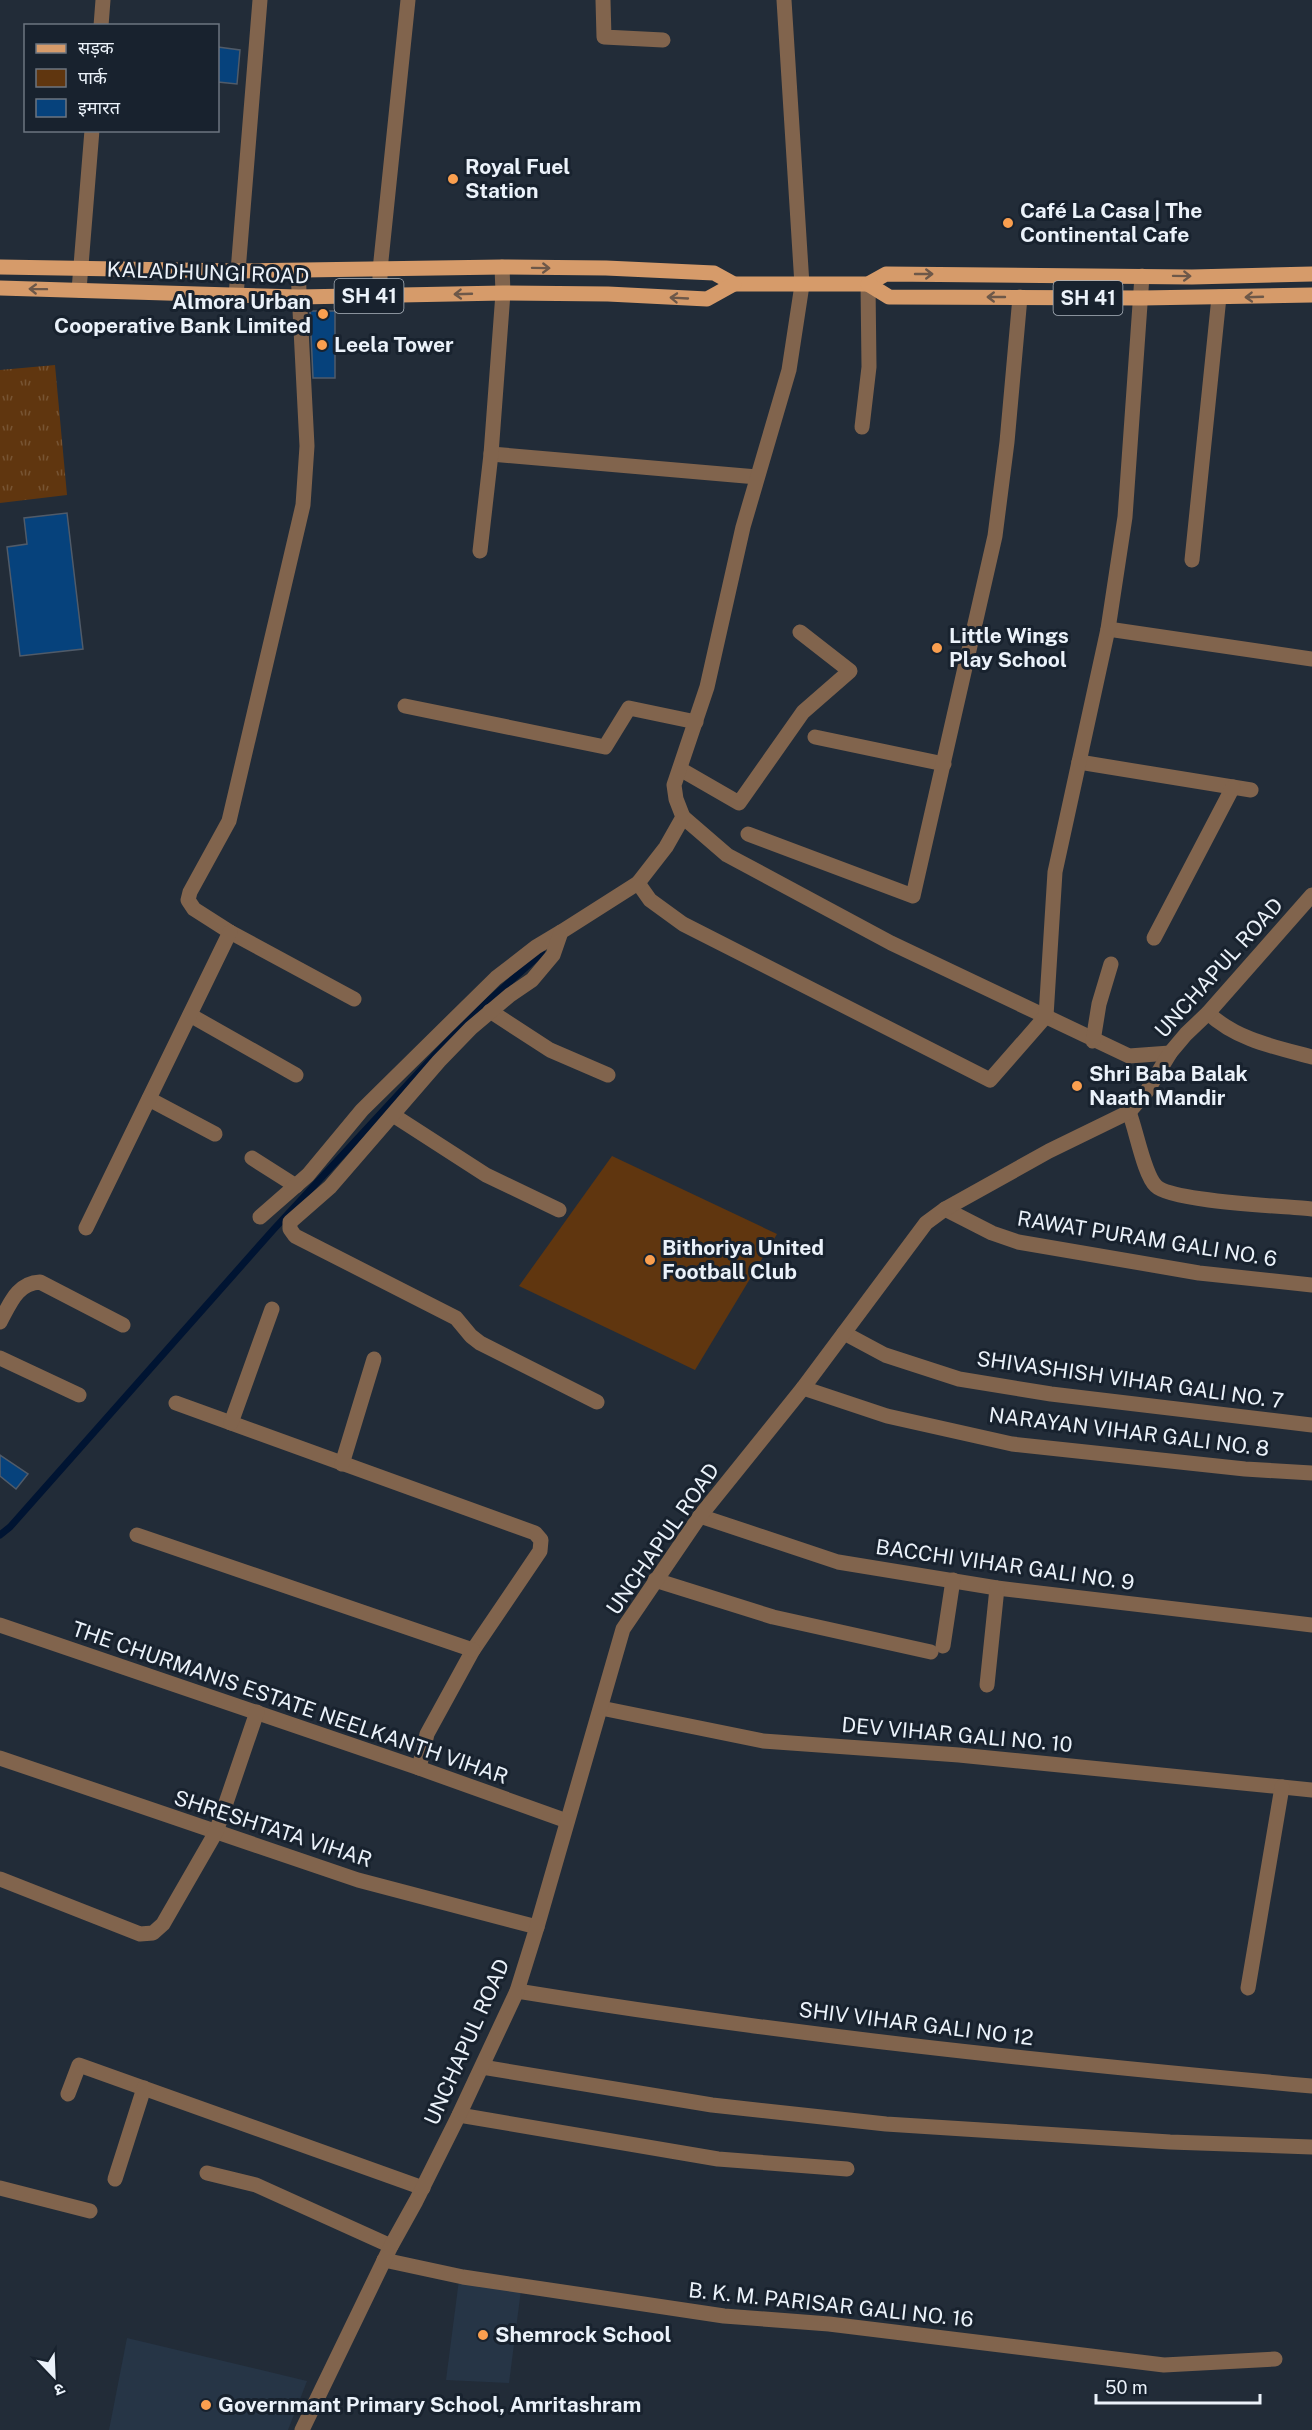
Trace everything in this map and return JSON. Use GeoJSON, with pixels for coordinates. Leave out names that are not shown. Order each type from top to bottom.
{"type":"FeatureCollection","features":[{"type":"Feature","properties":{"kind":"main road","name":"KALADHUNGI ROAD"},"geometry":{"type":"LineString","coordinates":[[0,267],[237,271],[502,267],[606,268],[714,273],[734,284],[802,285],[868,284],[886,274],[1142,276],[1312,274]]}},
{"type":"Feature","properties":{"kind":"main road","name":"KALADHUNGI ROAD"},"geometry":{"type":"LineString","coordinates":[[0,288],[299,297],[503,293],[608,294],[707,299],[734,284]]}},
{"type":"Feature","properties":{"kind":"main road","name":"KALADHUNGI ROAD"},"geometry":{"type":"LineString","coordinates":[[868,284],[889,297],[1142,298],[1312,295]]}},
{"type":"Feature","properties":{"kind":"street"},"geometry":{"type":"LineString","coordinates":[[101,24],[103,0]]}},
{"type":"Feature","properties":{"kind":"street"},"geometry":{"type":"LineString","coordinates":[[236,296],[260,0]]}},
{"type":"Feature","properties":{"kind":"street"},"geometry":{"type":"LineString","coordinates":[[380,296],[380,270],[408,0]]}},
{"type":"Feature","properties":{"kind":"street"},"geometry":{"type":"LineString","coordinates":[[603,0],[604,37],[663,40]]}},
{"type":"Feature","properties":{"kind":"street"},"geometry":{"type":"LineString","coordinates":[[784,0],[802,285],[789,370],[743,527],[706,687],[674,785],[675,799],[683,817],[726,855],[891,943],[1046,1016],[1093,1041],[1129,1056],[1170,1053]]}},
{"type":"Feature","properties":{"kind":"street"},"geometry":{"type":"LineString","coordinates":[[79,290],[92,132]]}},
{"type":"Feature","properties":{"kind":"street"},"geometry":{"type":"LineString","coordinates":[[480,551],[503,293],[502,267]]}},
{"type":"Feature","properties":{"kind":"street"},"geometry":{"type":"LineString","coordinates":[[298,271],[307,446],[303,505],[229,821],[190,892],[188,900],[194,909],[231,932],[354,999]]}},
{"type":"Feature","properties":{"kind":"street"},"geometry":{"type":"LineString","coordinates":[[638,884],[650,900],[683,924],[990,1080],[1046,1016],[1055,872],[1108,629],[1125,517],[1142,276]]}},
{"type":"Feature","properties":{"kind":"street"},"geometry":{"type":"LineString","coordinates":[[862,427],[869,367],[868,284]]}},
{"type":"Feature","properties":{"kind":"street"},"geometry":{"type":"LineString","coordinates":[[748,834],[913,896],[995,536],[1007,442],[1020,297]]}},
{"type":"Feature","properties":{"kind":"street"},"geometry":{"type":"LineString","coordinates":[[1192,560],[1219,297]]}},
{"type":"Feature","properties":{"kind":"street"},"geometry":{"type":"LineString","coordinates":[[490,454],[757,477]]}},
{"type":"Feature","properties":{"kind":"street"},"geometry":{"type":"LineString","coordinates":[[1108,629],[1312,659]]}},
{"type":"Feature","properties":{"kind":"street"},"geometry":{"type":"LineString","coordinates":[[680,769],[739,803],[803,712],[850,671],[800,632]]}},
{"type":"Feature","properties":{"kind":"street"},"geometry":{"type":"LineString","coordinates":[[405,706],[605,747],[629,708],[696,722]]}},
{"type":"Feature","properties":{"kind":"street"},"geometry":{"type":"LineString","coordinates":[[815,737],[944,764]]}},
{"type":"Feature","properties":{"kind":"street"},"geometry":{"type":"LineString","coordinates":[[1079,762],[1251,790]]}},
{"type":"Feature","properties":{"kind":"street"},"geometry":{"type":"LineString","coordinates":[[1154,938],[1233,787]]}},
{"type":"Feature","properties":{"kind":"street"},"geometry":{"type":"LineString","coordinates":[[260,1217],[308,1175],[362,1110],[454,1018],[504,972],[536,947],[638,884],[666,847],[683,817]]}},
{"type":"Feature","properties":{"kind":"street","name":"UNCHAPUL ROAD"},"geometry":{"type":"LineString","coordinates":[[302,2430],[388,2253],[459,2115],[517,1991],[623,1629],[655,1580],[700,1516],[803,1388],[926,1223],[945,1209],[1049,1151],[1129,1112],[1186,1034],[1208,1013],[1312,895]]}},
{"type":"Feature","properties":{"kind":"street"},"geometry":{"type":"LineString","coordinates":[[86,1228],[231,932]]}},
{"type":"Feature","properties":{"kind":"street"},"geometry":{"type":"LineString","coordinates":[[561,932],[553,955],[532,980],[490,1011],[439,1061],[330,1187],[291,1222],[290,1229],[295,1236],[456,1318],[480,1343],[597,1402]]}},
{"type":"Feature","properties":{"kind":"street"},"geometry":{"type":"LineString","coordinates":[[1093,1041],[1099,1004],[1111,964]]}},
{"type":"Feature","properties":{"kind":"street"},"geometry":{"type":"LineString","coordinates":[[490,1011],[550,1050],[608,1075]]}},
{"type":"Feature","properties":{"kind":"street"},"geometry":{"type":"LineString","coordinates":[[1208,1013],[1224,1028],[1312,1058]]}},
{"type":"Feature","properties":{"kind":"street"},"geometry":{"type":"LineString","coordinates":[[190,1015],[296,1075]]}},
{"type":"Feature","properties":{"kind":"street"},"geometry":{"type":"LineString","coordinates":[[149,1099],[215,1134]]}},
{"type":"Feature","properties":{"kind":"street"},"geometry":{"type":"LineString","coordinates":[[1129,1112],[1147,1168],[1156,1186],[1169,1193],[1200,1199],[1312,1209]]}},
{"type":"Feature","properties":{"kind":"street"},"geometry":{"type":"LineString","coordinates":[[393,1115],[486,1175],[559,1210]]}},
{"type":"Feature","properties":{"kind":"street"},"geometry":{"type":"LineString","coordinates":[[252,1158],[296,1186]]}},
{"type":"Feature","properties":{"kind":"street","name":"RAWAT PURAM GALI NO. 6"},"geometry":{"type":"LineString","coordinates":[[945,1209],[992,1233],[1018,1242],[1199,1273],[1312,1286]]}},
{"type":"Feature","properties":{"kind":"street"},"geometry":{"type":"LineString","coordinates":[[0,1322],[17,1292],[30,1283],[40,1282],[123,1325]]}},
{"type":"Feature","properties":{"kind":"street"},"geometry":{"type":"LineString","coordinates":[[231,1423],[272,1309]]}},
{"type":"Feature","properties":{"kind":"street","name":"SHIVASHISH VIHAR GALI NO. 7"},"geometry":{"type":"LineString","coordinates":[[844,1333],[885,1354],[959,1379],[1051,1394],[1312,1425]]}},
{"type":"Feature","properties":{"kind":"street"},"geometry":{"type":"LineString","coordinates":[[0,1358],[79,1395]]}},
{"type":"Feature","properties":{"kind":"street"},"geometry":{"type":"LineString","coordinates":[[342,1464],[374,1359]]}},
{"type":"Feature","properties":{"kind":"street","name":"NARAYAN VIHAR GALI NO. 8"},"geometry":{"type":"LineString","coordinates":[[803,1388],[887,1416],[1012,1444],[1245,1469],[1312,1473]]}},
{"type":"Feature","properties":{"kind":"street"},"geometry":{"type":"LineString","coordinates":[[176,1403],[535,1533],[541,1540],[540,1551],[473,1650],[427,1734],[419,1768]]}},
{"type":"Feature","properties":{"kind":"street","name":"BACCHI VIHAR GALI NO. 9"},"geometry":{"type":"LineString","coordinates":[[700,1516],[838,1562],[997,1588],[1312,1624]]}},
{"type":"Feature","properties":{"kind":"street"},"geometry":{"type":"LineString","coordinates":[[137,1535],[473,1650]]}},
{"type":"Feature","properties":{"kind":"street"},"geometry":{"type":"LineString","coordinates":[[655,1580],[773,1617],[937,1649],[953,1580]]}},
{"type":"Feature","properties":{"kind":"street"},"geometry":{"type":"LineString","coordinates":[[987,1685],[997,1588]]}},
{"type":"Feature","properties":{"kind":"street","name":"THE CHURMANIS ESTATE NEELKANTH VIHAR"},"geometry":{"type":"LineString","coordinates":[[0,1625],[567,1821]]}},
{"type":"Feature","properties":{"kind":"street","name":"DEV VIHAR GALI NO. 10"},"geometry":{"type":"LineString","coordinates":[[601,1708],[764,1741],[971,1756],[1312,1790]]}},
{"type":"Feature","properties":{"kind":"street"},"geometry":{"type":"LineString","coordinates":[[0,1879],[140,1934],[153,1933],[163,1924],[216,1832],[257,1712]]}},
{"type":"Feature","properties":{"kind":"street","name":"SHRESHTATA VIHAR"},"geometry":{"type":"LineString","coordinates":[[0,1758],[358,1880],[537,1927]]}},
{"type":"Feature","properties":{"kind":"street"},"geometry":{"type":"LineString","coordinates":[[1248,1988],[1282,1787]]}},
{"type":"Feature","properties":{"kind":"street","name":"SHIV VIHAR GALI NO 12"},"geometry":{"type":"LineString","coordinates":[[517,1991],[642,2012],[1080,2065],[1312,2086]]}},
{"type":"Feature","properties":{"kind":"street"},"geometry":{"type":"LineString","coordinates":[[68,2094],[79,2065],[423,2188]]}},
{"type":"Feature","properties":{"kind":"street"},"geometry":{"type":"LineString","coordinates":[[482,2067],[712,2105],[886,2124],[1170,2142],[1312,2147]]}},
{"type":"Feature","properties":{"kind":"street"},"geometry":{"type":"LineString","coordinates":[[114,2179],[144,2088]]}},
{"type":"Feature","properties":{"kind":"street"},"geometry":{"type":"LineString","coordinates":[[459,2115],[718,2159],[847,2169]]}},
{"type":"Feature","properties":{"kind":"street","name":"B. K. M. PARISAR GALI NO. 16"},"geometry":{"type":"LineString","coordinates":[[207,2173],[256,2185],[388,2253],[463,2277],[724,2316],[829,2324],[1164,2365],[1275,2359]]}},
{"type":"Feature","properties":{"kind":"street"},"geometry":{"type":"LineString","coordinates":[[0,2188],[90,2211]]}},
{"type":"Feature","properties":{"kind":"shaded area","name":"Shemrock School"},"geometry":{"type":"Polygon","coordinates":[[[459,2280],[521,2290],[509,2383],[446,2380],[459,2280]]]}},
{"type":"Feature","properties":{"kind":"shaded area","name":"Governmant Primary School, Amritashram"},"geometry":{"type":"Polygon","coordinates":[[[127,2338],[307,2381],[288,2430],[109,2430],[127,2338]]]}},
{"type":"Feature","properties":{"kind":"green space"},"geometry":{"type":"Polygon","coordinates":[[[55,365],[67,495],[0,503],[0,370],[55,365]]]}},
{"type":"Feature","properties":{"kind":"green space","name":"Bithoriya United Football Club"},"geometry":{"type":"Polygon","coordinates":[[[612,1156],[777,1234],[695,1370],[519,1286],[612,1156]]]}},
{"type":"Feature","properties":{"kind":"building"},"geometry":{"type":"Polygon","coordinates":[[[219,47],[240,50],[237,84],[219,82],[219,47]]]}},
{"type":"Feature","properties":{"kind":"building","name":"Leela Tower"},"geometry":{"type":"Polygon","coordinates":[[[310,311],[335,311],[335,378],[313,378],[310,311]]]}},
{"type":"Feature","properties":{"kind":"building"},"geometry":{"type":"Polygon","coordinates":[[[67,513],[83,649],[20,656],[7,547],[27,544],[24,518],[67,513]]]}},
{"type":"Feature","properties":{"kind":"building"},"geometry":{"type":"Polygon","coordinates":[[[0,1455],[28,1474],[16,1489],[0,1476],[0,1455]]]}},
{"type":"Feature","properties":{"kind":"waterway"},"geometry":{"type":"LineString","coordinates":[[0,1535],[10,1527],[274,1229],[467,1020],[542,953]]}},
{"type":"Feature","properties":{"kind":"place","name":"Royal Fuel Station"},"geometry":{"type":"Point","coordinates":[453,179]}},
{"type":"Feature","properties":{"kind":"place","name":"Café La Casa | The Continental Cafe"},"geometry":{"type":"Point","coordinates":[1008,223]}},
{"type":"Feature","properties":{"kind":"place","name":"Almora Urban Cooperative Bank Limited"},"geometry":{"type":"Point","coordinates":[323,314]}},
{"type":"Feature","properties":{"kind":"place","name":"Leela Tower"},"geometry":{"type":"Point","coordinates":[322,345]}},
{"type":"Feature","properties":{"kind":"place","name":"Little Wings Play School"},"geometry":{"type":"Point","coordinates":[937,648]}},
{"type":"Feature","properties":{"kind":"place","name":"Shri Baba Balak Naath Mandir"},"geometry":{"type":"Point","coordinates":[1077,1086]}},
{"type":"Feature","properties":{"kind":"place","name":"Bithoriya United Football Club"},"geometry":{"type":"Point","coordinates":[650,1260]}},
{"type":"Feature","properties":{"kind":"place","name":"Shemrock School"},"geometry":{"type":"Point","coordinates":[483,2335]}},
{"type":"Feature","properties":{"kind":"place","name":"Governmant Primary School, Amritashram"},"geometry":{"type":"Point","coordinates":[206,2405]}}]}
